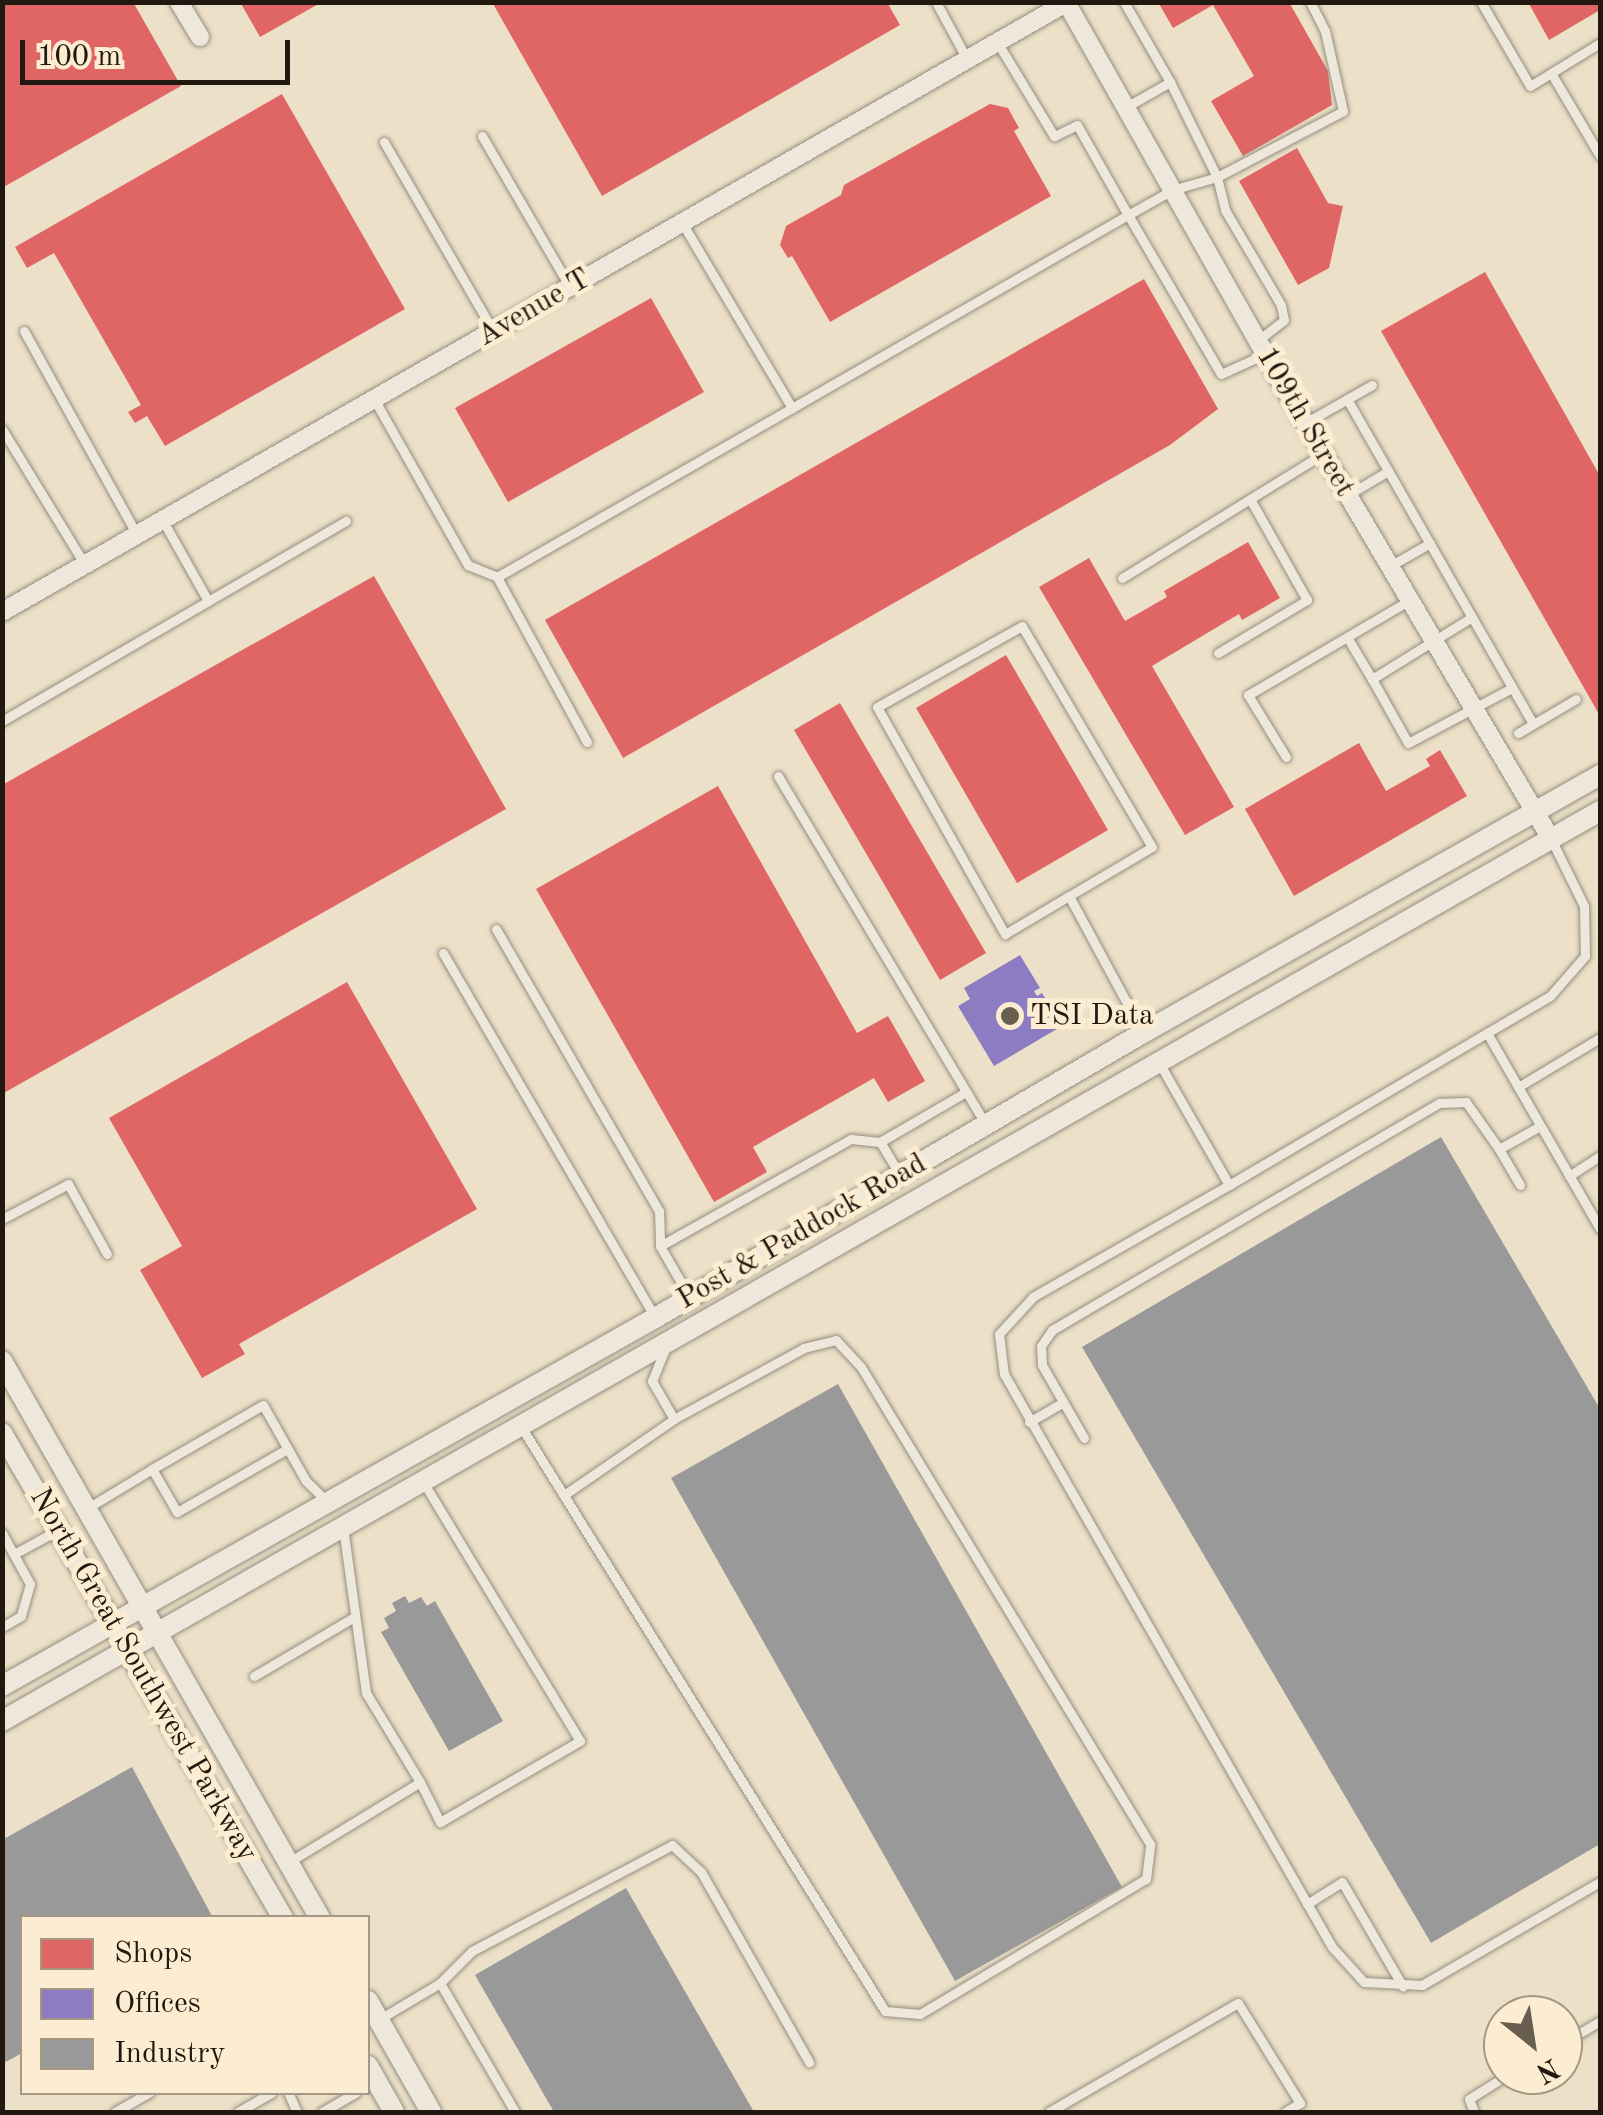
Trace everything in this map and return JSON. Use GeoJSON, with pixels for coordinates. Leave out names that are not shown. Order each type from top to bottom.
{"type":"FeatureCollection","features":[{"type":"Feature","properties":{"kind":"street"},"geometry":{"type":"LineString","coordinates":[[180,2],[200,37]]}},
{"type":"Feature","properties":{"kind":"street","name":"Avenue T"},"geometry":{"type":"LineString","coordinates":[[2,612],[1066,3]]}},
{"type":"Feature","properties":{"kind":"street","name":"109th Street"},"geometry":{"type":"LineString","coordinates":[[1066,3],[1305,423],[1551,839]]}},
{"type":"Feature","properties":{"kind":"street","name":"Post & Paddock Road"},"geometry":{"type":"LineString","coordinates":[[2,1686],[110,1621],[655,1318],[1143,1033],[1600,774]]}},
{"type":"Feature","properties":{"kind":"street","name":"Post & Paddock Road"},"geometry":{"type":"LineString","coordinates":[[2,1720],[1600,811]]}},
{"type":"Feature","properties":{"kind":"street"},"geometry":{"type":"LineString","coordinates":[[1143,1033],[1158,1060]]}},
{"type":"Feature","properties":{"kind":"street"},"geometry":{"type":"LineString","coordinates":[[655,1318],[668,1341]]}},
{"type":"Feature","properties":{"kind":"street","name":"North Great Southwest Parkway"},"geometry":{"type":"LineString","coordinates":[[2,1361],[318,1915]]}},
{"type":"Feature","properties":{"kind":"street","name":"North Great Southwest Parkway"},"geometry":{"type":"LineString","coordinates":[[3,1435],[281,1915]]}},
{"type":"Feature","properties":{"kind":"street"},"geometry":{"type":"LineString","coordinates":[[327,1501],[343,1527]]}},
{"type":"Feature","properties":{"kind":"street"},"geometry":{"type":"LineString","coordinates":[[371,2015],[431,2112]]}},
{"type":"Feature","properties":{"kind":"street"},"geometry":{"type":"LineString","coordinates":[[370,2078],[394,2112]]}},
{"type":"Feature","properties":{"kind":"lane"},"geometry":{"type":"LineString","coordinates":[[936,2],[967,59]]}},
{"type":"Feature","properties":{"kind":"lane"},"geometry":{"type":"LineString","coordinates":[[997,42],[1054,136],[1077,125],[1222,374],[1262,347],[1284,320],[1280,305],[1225,210],[1217,177],[1170,82],[1124,2]]}},
{"type":"Feature","properties":{"kind":"lane"},"geometry":{"type":"LineString","coordinates":[[497,576],[1172,190],[1217,177],[1342,111],[1325,31],[1310,2]]}},
{"type":"Feature","properties":{"kind":"lane"},"geometry":{"type":"LineString","coordinates":[[1481,2],[1530,86],[1600,43]]}},
{"type":"Feature","properties":{"kind":"lane"},"geometry":{"type":"LineString","coordinates":[[1551,73],[1600,156]]}},
{"type":"Feature","properties":{"kind":"lane"},"geometry":{"type":"LineString","coordinates":[[1126,107],[1170,82]]}},
{"type":"Feature","properties":{"kind":"lane"},"geometry":{"type":"LineString","coordinates":[[482,136],[570,288]]}},
{"type":"Feature","properties":{"kind":"lane"},"geometry":{"type":"LineString","coordinates":[[384,142],[493,332]]}},
{"type":"Feature","properties":{"kind":"lane"},"geometry":{"type":"LineString","coordinates":[[682,223],[792,408]]}},
{"type":"Feature","properties":{"kind":"lane"},"geometry":{"type":"LineString","coordinates":[[24,330],[137,535]]}},
{"type":"Feature","properties":{"kind":"lane"},"geometry":{"type":"LineString","coordinates":[[1305,423],[1372,385]]}},
{"type":"Feature","properties":{"kind":"lane"},"geometry":{"type":"LineString","coordinates":[[374,399],[468,565],[497,576],[588,742]]}},
{"type":"Feature","properties":{"kind":"lane"},"geometry":{"type":"LineString","coordinates":[[1347,400],[1533,724]]}},
{"type":"Feature","properties":{"kind":"lane"},"geometry":{"type":"LineString","coordinates":[[2,430],[85,566]]}},
{"type":"Feature","properties":{"kind":"lane"},"geometry":{"type":"LineString","coordinates":[[1122,578],[1324,454]]}},
{"type":"Feature","properties":{"kind":"lane"},"geometry":{"type":"LineString","coordinates":[[1348,495],[1388,471]]}},
{"type":"Feature","properties":{"kind":"lane"},"geometry":{"type":"LineString","coordinates":[[1218,652],[1307,600],[1250,499]]}},
{"type":"Feature","properties":{"kind":"lane"},"geometry":{"type":"LineString","coordinates":[[163,520],[208,602]]}},
{"type":"Feature","properties":{"kind":"lane"},"geometry":{"type":"LineString","coordinates":[[2,722],[346,521]]}},
{"type":"Feature","properties":{"kind":"lane"},"geometry":{"type":"LineString","coordinates":[[1390,566],[1430,543]]}},
{"type":"Feature","properties":{"kind":"lane"},"geometry":{"type":"LineString","coordinates":[[1286,757],[1248,695],[1410,600]]}},
{"type":"Feature","properties":{"kind":"lane"},"geometry":{"type":"LineString","coordinates":[[1372,680],[1472,617]]}},
{"type":"Feature","properties":{"kind":"lane"},"geometry":{"type":"LineString","coordinates":[[1022,626],[1152,847],[1069,896],[1006,934],[876,707],[1022,626]]}},
{"type":"Feature","properties":{"kind":"lane"},"geometry":{"type":"LineString","coordinates":[[1346,637],[1408,743],[1512,688]]}},
{"type":"Feature","properties":{"kind":"lane"},"geometry":{"type":"LineString","coordinates":[[1518,734],[1576,699]]}},
{"type":"Feature","properties":{"kind":"lane"},"geometry":{"type":"LineString","coordinates":[[778,776],[986,1125]]}},
{"type":"Feature","properties":{"kind":"lane"},"geometry":{"type":"LineString","coordinates":[[1551,839],[1584,906],[1585,956],[1550,996],[1032,1298],[999,1334],[1004,1374],[1029,1422],[1332,1947],[1364,1982],[1422,1985],[1600,1882]]}},
{"type":"Feature","properties":{"kind":"lane"},"geometry":{"type":"LineString","coordinates":[[1069,896],[1143,1033]]}},
{"type":"Feature","properties":{"kind":"lane"},"geometry":{"type":"LineString","coordinates":[[496,929],[658,1211],[660,1246],[690,1298]]}},
{"type":"Feature","properties":{"kind":"lane"},"geometry":{"type":"LineString","coordinates":[[444,953],[655,1318]]}},
{"type":"Feature","properties":{"kind":"lane"},"geometry":{"type":"LineString","coordinates":[[1487,1033],[1600,1230]]}},
{"type":"Feature","properties":{"kind":"lane"},"geometry":{"type":"LineString","coordinates":[[1518,1088],[1600,1038]]}},
{"type":"Feature","properties":{"kind":"lane"},"geometry":{"type":"LineString","coordinates":[[1158,1060],[1228,1185]]}},
{"type":"Feature","properties":{"kind":"lane"},"geometry":{"type":"LineString","coordinates":[[660,1246],[852,1140],[880,1142],[966,1092]]}},
{"type":"Feature","properties":{"kind":"lane"},"geometry":{"type":"LineString","coordinates":[[1084,1438],[1042,1366],[1041,1346],[1052,1330],[1439,1103],[1466,1102],[1520,1186]]}},
{"type":"Feature","properties":{"kind":"lane"},"geometry":{"type":"LineString","coordinates":[[1499,1149],[1540,1126]]}},
{"type":"Feature","properties":{"kind":"lane"},"geometry":{"type":"LineString","coordinates":[[880,1142],[900,1175]]}},
{"type":"Feature","properties":{"kind":"lane"},"geometry":{"type":"LineString","coordinates":[[1570,1176],[1600,1156]]}},
{"type":"Feature","properties":{"kind":"lane"},"geometry":{"type":"LineString","coordinates":[[2,1219],[68,1184],[108,1254]]}},
{"type":"Feature","properties":{"kind":"lane"},"geometry":{"type":"LineString","coordinates":[[520,1425],[885,2010],[920,2014],[1146,1879],[1150,1844],[861,1367],[836,1340],[804,1348],[674,1420],[564,1495]]}},
{"type":"Feature","properties":{"kind":"lane"},"geometry":{"type":"LineString","coordinates":[[668,1341],[652,1381],[674,1420]]}},
{"type":"Feature","properties":{"kind":"lane"},"geometry":{"type":"LineString","coordinates":[[1029,1422],[1063,1402]]}},
{"type":"Feature","properties":{"kind":"lane"},"geometry":{"type":"LineString","coordinates":[[86,1509],[263,1406],[306,1481],[327,1501]]}},
{"type":"Feature","properties":{"kind":"lane"},"geometry":{"type":"LineString","coordinates":[[152,1469],[177,1512],[287,1449]]}},
{"type":"Feature","properties":{"kind":"lane"},"geometry":{"type":"LineString","coordinates":[[343,1527],[366,1693],[440,1822],[580,1741],[423,1481]]}},
{"type":"Feature","properties":{"kind":"lane"},"geometry":{"type":"LineString","coordinates":[[14,1554],[58,1529]]}},
{"type":"Feature","properties":{"kind":"lane"},"geometry":{"type":"LineString","coordinates":[[2,1533],[30,1584],[29,1601],[21,1616],[2,1627]]}},
{"type":"Feature","properties":{"kind":"lane"},"geometry":{"type":"LineString","coordinates":[[254,1676],[354,1617]]}},
{"type":"Feature","properties":{"kind":"lane"},"geometry":{"type":"LineString","coordinates":[[288,1862],[420,1782]]}},
{"type":"Feature","properties":{"kind":"lane"},"geometry":{"type":"LineString","coordinates":[[371,2015],[440,1983],[472,1950],[672,1845],[700,1872],[809,2062]]}},
{"type":"Feature","properties":{"kind":"lane"},"geometry":{"type":"LineString","coordinates":[[1307,1904],[1342,1882],[1403,1987]]}},
{"type":"Feature","properties":{"kind":"lane"},"geometry":{"type":"LineString","coordinates":[[440,1983],[515,2112]]}},
{"type":"Feature","properties":{"kind":"lane"},"geometry":{"type":"LineString","coordinates":[[1049,2112],[1238,2002],[1300,2103],[1285,2112]]}},
{"type":"Feature","properties":{"kind":"lane"},"geometry":{"type":"LineString","coordinates":[[1474,2112],[1469,2099],[1483,2090]]}},
{"type":"Feature","properties":{"kind":"lane"},"geometry":{"type":"LineString","coordinates":[[115,2112],[145,2095]]}},
{"type":"Feature","properties":{"kind":"lane"},"geometry":{"type":"LineString","coordinates":[[238,2112],[267,2095]]}},
{"type":"Feature","properties":{"kind":"lane"},"geometry":{"type":"LineString","coordinates":[[322,2112],[351,2095]]}},
{"type":"Feature","properties":{"kind":"building: Shops"},"geometry":{"type":"Polygon","coordinates":[[[2,2],[133,2],[181,86],[2,188],[2,2]]]}},
{"type":"Feature","properties":{"kind":"building: Shops"},"geometry":{"type":"Polygon","coordinates":[[[240,2],[322,2],[260,37],[240,2]]]}},
{"type":"Feature","properties":{"kind":"building: Shops"},"geometry":{"type":"Polygon","coordinates":[[[492,2],[887,2],[900,25],[602,196],[492,2]]]}},
{"type":"Feature","properties":{"kind":"building: Shops"},"geometry":{"type":"Polygon","coordinates":[[[1158,2],[1289,2],[1328,71],[1332,105],[1243,156],[1211,101],[1254,76],[1213,5],[1173,28],[1158,2]]]}},
{"type":"Feature","properties":{"kind":"building: Shops"},"geometry":{"type":"Polygon","coordinates":[[[1528,2],[1600,2],[1600,10],[1549,40],[1528,2]]]}},
{"type":"Feature","properties":{"kind":"building: Shops"},"geometry":{"type":"Polygon","coordinates":[[[282,94],[405,309],[165,446],[147,416],[135,423],[128,412],[141,405],[54,253],[27,268],[15,247],[282,94]]]}},
{"type":"Feature","properties":{"kind":"building: Shops"},"geometry":{"type":"Polygon","coordinates":[[[990,104],[1008,108],[1019,128],[1014,131],[1051,196],[830,322],[792,256],[788,258],[780,245],[786,226],[841,195],[844,185],[990,104]]]}},
{"type":"Feature","properties":{"kind":"building: Shops"},"geometry":{"type":"Polygon","coordinates":[[[1297,148],[1328,203],[1343,206],[1329,268],[1298,285],[1239,181],[1297,148]]]}},
{"type":"Feature","properties":{"kind":"building: Shops"},"geometry":{"type":"Polygon","coordinates":[[[1485,272],[1600,476],[1600,716],[1381,331],[1485,272]]]}},
{"type":"Feature","properties":{"kind":"building: Shops"},"geometry":{"type":"Polygon","coordinates":[[[1144,279],[1218,409],[1170,445],[623,758],[545,620],[1144,279]]]}},
{"type":"Feature","properties":{"kind":"building: Shops"},"geometry":{"type":"Polygon","coordinates":[[[651,298],[704,392],[508,502],[455,408],[651,298]]]}},
{"type":"Feature","properties":{"kind":"building: Shops"},"geometry":{"type":"Polygon","coordinates":[[[1248,542],[1280,598],[1242,620],[1239,614],[1152,666],[1234,807],[1185,835],[1039,587],[1089,558],[1125,621],[1167,597],[1164,591],[1248,542]]]}},
{"type":"Feature","properties":{"kind":"building: Shops"},"geometry":{"type":"Polygon","coordinates":[[[374,576],[506,809],[2,1094],[2,785],[374,576]]]}},
{"type":"Feature","properties":{"kind":"building: Shops"},"geometry":{"type":"Polygon","coordinates":[[[1006,655],[1108,830],[1017,883],[916,708],[1006,655]]]}},
{"type":"Feature","properties":{"kind":"building: Shops"},"geometry":{"type":"Polygon","coordinates":[[[840,703],[986,953],[940,980],[794,730],[840,703]]]}},
{"type":"Feature","properties":{"kind":"building: Shops"},"geometry":{"type":"Polygon","coordinates":[[[1359,743],[1386,791],[1430,766],[1426,759],[1440,750],[1467,796],[1294,896],[1245,809],[1359,743]]]}},
{"type":"Feature","properties":{"kind":"building: Shops"},"geometry":{"type":"Polygon","coordinates":[[[718,786],[857,1033],[888,1016],[925,1081],[888,1102],[874,1078],[753,1147],[767,1172],[714,1202],[536,889],[718,786]]]}},
{"type":"Feature","properties":{"kind":"building: Shops"},"geometry":{"type":"Polygon","coordinates":[[[347,982],[477,1209],[239,1344],[245,1354],[202,1378],[140,1270],[182,1246],[109,1118],[347,982]]]}},
{"type":"Feature","properties":{"kind":"building: Offices","name":"TSI Data"},"geometry":{"type":"Polygon","coordinates":[[[1020,955],[1040,988],[1034,991],[1037,996],[1042,993],[1062,1026],[994,1066],[958,1006],[970,999],[964,988],[1020,955]]]}},
{"type":"Feature","properties":{"kind":"building: Industry"},"geometry":{"type":"Polygon","coordinates":[[[1441,1137],[1600,1409],[1600,1844],[1431,1943],[1082,1347],[1441,1137]]]}},
{"type":"Feature","properties":{"kind":"building: Industry"},"geometry":{"type":"Polygon","coordinates":[[[838,1384],[1122,1887],[955,1981],[671,1478],[838,1384]]]}},
{"type":"Feature","properties":{"kind":"building: Industry"},"geometry":{"type":"Polygon","coordinates":[[[405,1596],[409,1603],[421,1597],[427,1606],[435,1601],[503,1721],[449,1751],[381,1632],[389,1628],[384,1618],[396,1611],[392,1603],[405,1596]]]}},
{"type":"Feature","properties":{"kind":"building: Industry"},"geometry":{"type":"Polygon","coordinates":[[[132,1767],[211,1915],[20,1915],[20,2054],[2,2064],[2,1840],[132,1767]]]}},
{"type":"Feature","properties":{"kind":"building: Industry"},"geometry":{"type":"Polygon","coordinates":[[[626,1888],[754,2112],[554,2112],[475,1975],[626,1888]]]}},
{"type":"Feature","properties":{"kind":"place","name":"TSI Data"},"geometry":{"type":"Point","coordinates":[1010,1016]}}]}
